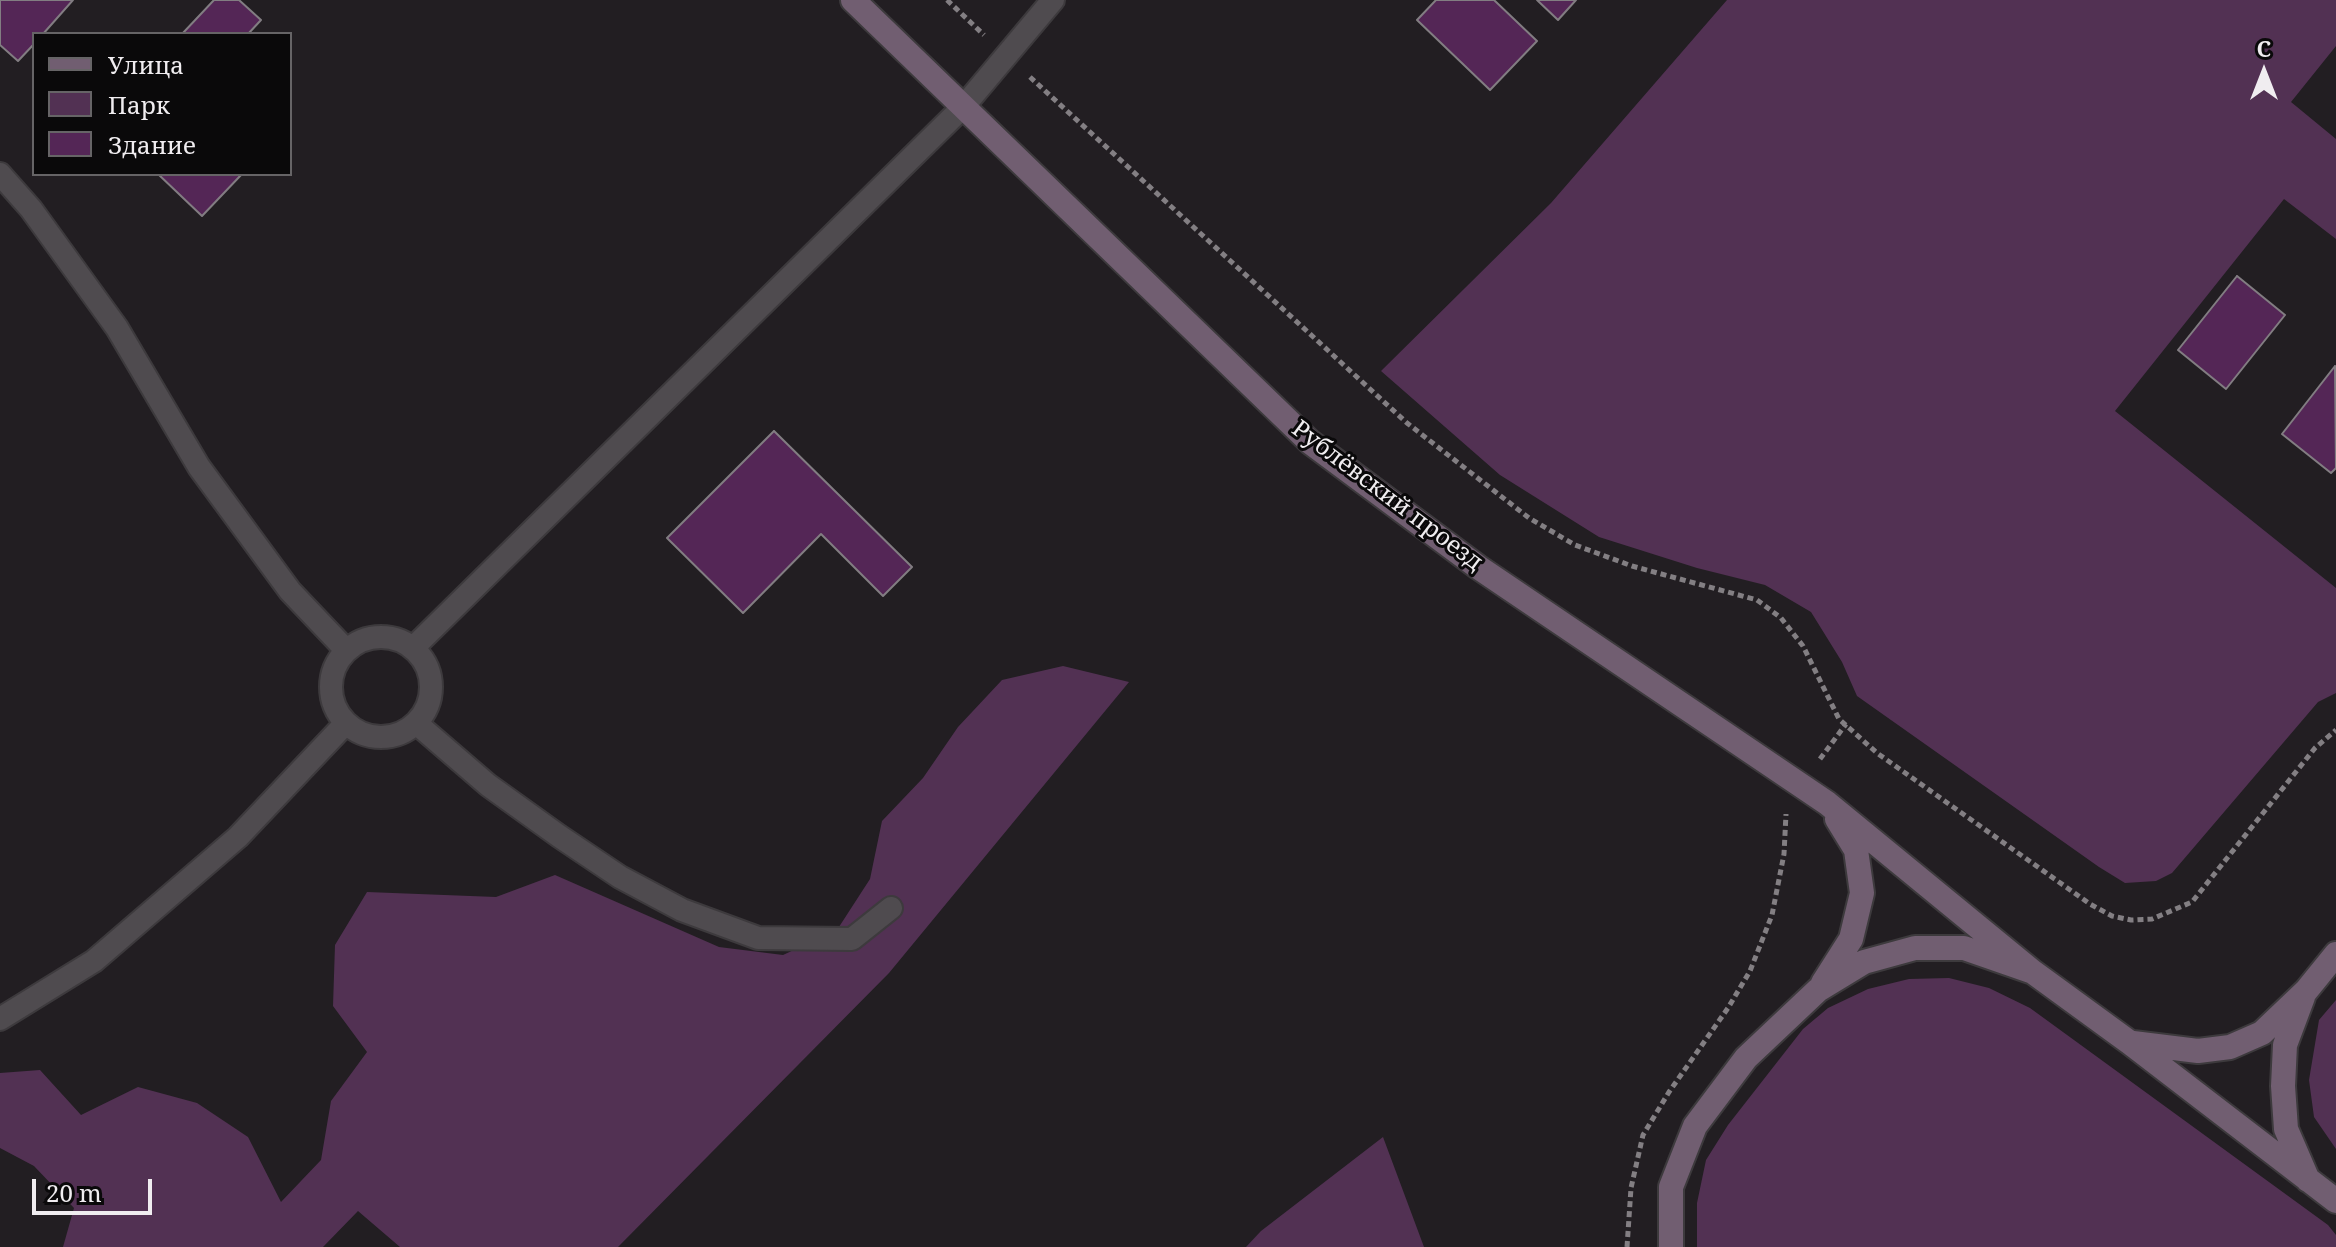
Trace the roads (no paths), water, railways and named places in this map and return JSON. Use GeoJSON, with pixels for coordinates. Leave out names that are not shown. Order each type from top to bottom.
{"type":"FeatureCollection","features":[{"type":"Feature","properties":{"kind":"street","name":"Рублёвский проезд"},"geometry":{"type":"LineString","coordinates":[[853,0],[1310,442],[1478,567],[1827,803],[2033,972]]}},
{"type":"Feature","properties":{"kind":"street"},"geometry":{"type":"LineString","coordinates":[[1818,990],[1851,939],[1862,893],[1856,850],[1827,803]]}},
{"type":"Feature","properties":{"kind":"street"},"geometry":{"type":"LineString","coordinates":[[1671,1247],[1671,1187],[1695,1126],[1746,1058],[1818,990],[1864,962],[1915,948],[1964,948],[2033,972],[2336,1201]]}},
{"type":"Feature","properties":{"kind":"street"},"geometry":{"type":"LineString","coordinates":[[2129,1042],[2198,1051],[2230,1047],[2262,1033],[2306,991],[2336,954]]}},
{"type":"Feature","properties":{"kind":"street"},"geometry":{"type":"LineString","coordinates":[[2306,991],[2285,1045],[2283,1086],[2286,1129],[2309,1181]]}},
{"type":"Feature","properties":{"kind":"lane"},"geometry":{"type":"LineString","coordinates":[[413,648],[964,106],[1053,0]]}},
{"type":"Feature","properties":{"kind":"lane"},"geometry":{"type":"LineString","coordinates":[[0,174],[31,209],[117,328],[217,492],[290,591],[346,650]]}},
{"type":"Feature","properties":{"kind":"lane"},"geometry":{"type":"LineString","coordinates":[[391,637],[413,648],[430,674],[429,703],[416,723],[395,736],[367,736],[345,724],[331,701],[333,668],[346,650],[366,639],[391,637]]}},
{"type":"Feature","properties":{"kind":"lane"},"geometry":{"type":"LineString","coordinates":[[416,723],[488,785],[547,827],[620,877],[682,910],[758,938],[852,939],[891,908]]}},
{"type":"Feature","properties":{"kind":"lane"},"geometry":{"type":"LineString","coordinates":[[0,1019],[94,961],[238,837],[345,724]]}}]}
